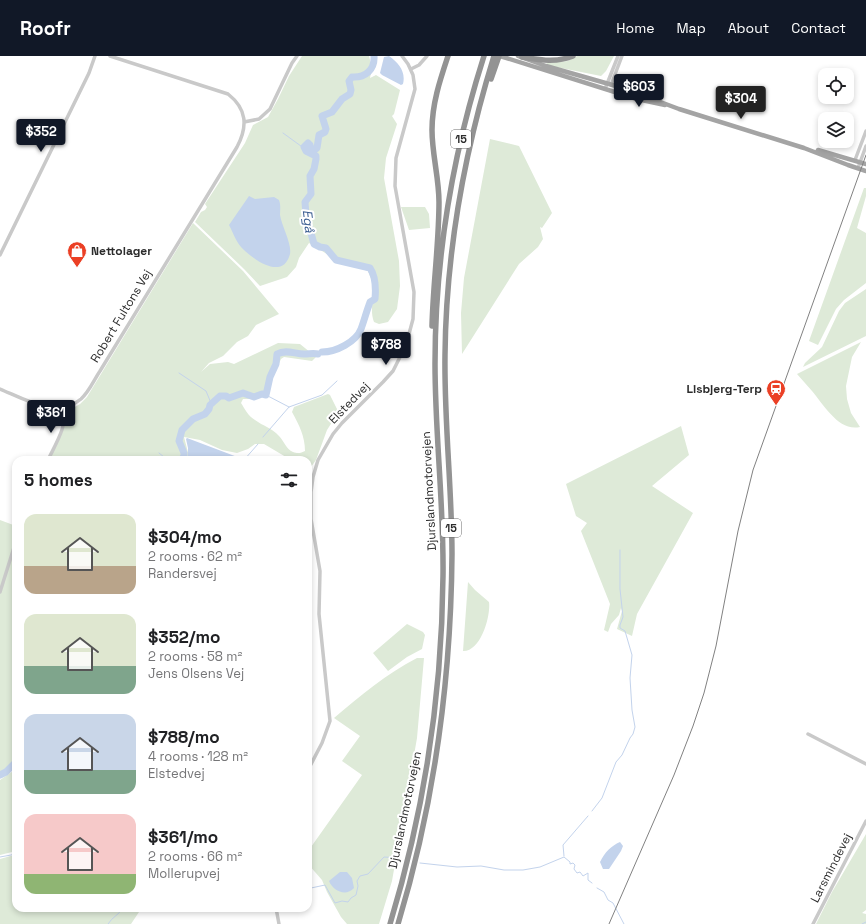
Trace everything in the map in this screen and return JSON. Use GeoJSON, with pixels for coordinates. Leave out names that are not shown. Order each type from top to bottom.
{"type":"FeatureCollection","features":[{"type":"Feature","properties":{"kind":"highway"},"geometry":{"type":"LineString","coordinates":[[436,422],[432,350],[432,301],[439,195],[432,131],[436,97],[448,56]]}},
{"type":"Feature","properties":{"kind":"highway","name":"Djurslandmotorvejen"},"geometry":{"type":"LineString","coordinates":[[390,924],[406,865],[417,816],[430,745],[438,676],[442,608],[443,554],[441,475],[436,422],[436,314],[444,231],[459,144],[470,99],[484,56]]}},
{"type":"Feature","properties":{"kind":"highway","name":"Djurslandmotorvejen"},"geometry":{"type":"LineString","coordinates":[[398,924],[414,867],[431,785],[438,745],[445,678],[452,552],[446,399],[446,315],[454,227],[473,130],[494,56]]}},
{"type":"Feature","properties":{"kind":"highway"},"geometry":{"type":"LineString","coordinates":[[473,130],[500,56]]}},
{"type":"Feature","properties":{"kind":"highway"},"geometry":{"type":"LineString","coordinates":[[520,57],[547,61],[561,60],[573,56]]}},
{"type":"Feature","properties":{"kind":"main road"},"geometry":{"type":"LineString","coordinates":[[500,56],[637,99],[673,107]]}},
{"type":"Feature","properties":{"kind":"main road"},"geometry":{"type":"LineString","coordinates":[[520,57],[609,84],[673,107],[804,148],[866,171]]}},
{"type":"Feature","properties":{"kind":"main road"},"geometry":{"type":"LineString","coordinates":[[804,148],[866,164]]}},
{"type":"Feature","properties":{"kind":"street"},"geometry":{"type":"LineString","coordinates":[[0,255],[87,77],[95,56]]}},
{"type":"Feature","properties":{"kind":"street"},"geometry":{"type":"LineString","coordinates":[[110,56],[228,94],[239,104],[244,122],[259,119],[270,109],[292,63],[297,56]]}},
{"type":"Feature","properties":{"kind":"street","name":"Elstedvej"},"geometry":{"type":"LineString","coordinates":[[312,482],[318,460],[333,434],[393,370],[406,345],[413,319],[414,292],[394,176],[396,158],[415,89],[411,69],[402,56]]}},
{"type":"Feature","properties":{"kind":"street"},"geometry":{"type":"LineString","coordinates":[[411,69],[419,65],[428,56]]}},
{"type":"Feature","properties":{"kind":"street"},"geometry":{"type":"LineString","coordinates":[[609,84],[618,56]]}},
{"type":"Feature","properties":{"kind":"street"},"geometry":{"type":"LineString","coordinates":[[607,89],[622,56]]}},
{"type":"Feature","properties":{"kind":"street","name":"Robert Fultons Vej"},"geometry":{"type":"LineString","coordinates":[[64,408],[76,402],[86,393],[237,147],[243,134],[244,122]]}},
{"type":"Feature","properties":{"kind":"street"},"geometry":{"type":"LineString","coordinates":[[855,160],[866,132]]}},
{"type":"Feature","properties":{"kind":"street"},"geometry":{"type":"LineString","coordinates":[[858,168],[866,146]]}},
{"type":"Feature","properties":{"kind":"street"},"geometry":{"type":"LineString","coordinates":[[0,389],[46,407],[64,408],[65,417],[63,425],[50,456]]}},
{"type":"Feature","properties":{"kind":"street","name":"Elstedvej"},"geometry":{"type":"LineString","coordinates":[[312,525],[320,571],[320,614],[330,721],[322,743],[312,762]]}},
{"type":"Feature","properties":{"kind":"street"},"geometry":{"type":"LineString","coordinates":[[0,592],[12,554]]}},
{"type":"Feature","properties":{"kind":"street"},"geometry":{"type":"LineString","coordinates":[[808,734],[866,764]]}},
{"type":"Feature","properties":{"kind":"street","name":"Larsmindevej"},"geometry":{"type":"LineString","coordinates":[[813,924],[866,821]]}},
{"type":"Feature","properties":{"kind":"street"},"geometry":{"type":"LineString","coordinates":[[277,912],[279,924]]}},
{"type":"Feature","properties":{"kind":"green space"},"geometry":{"type":"Polygon","coordinates":[[[302,56],[369,56],[372,68],[370,78],[376,75],[400,90],[394,114],[392,116],[397,124],[386,158],[384,178],[399,261],[400,286],[397,309],[388,322],[379,324],[374,322],[372,312],[373,283],[368,271],[343,264],[309,243],[299,258],[296,267],[287,277],[260,286],[195,222],[201,212],[207,207],[205,204],[245,143],[253,125],[268,117],[289,76],[302,56]]]}},
{"type":"Feature","properties":{"kind":"green space"},"geometry":{"type":"Polygon","coordinates":[[[577,56],[614,56],[606,71],[601,76],[546,65],[547,63],[568,61],[577,56]]]}},
{"type":"Feature","properties":{"kind":"green space"},"geometry":{"type":"Polygon","coordinates":[[[490,139],[519,146],[552,213],[542,228],[540,227],[543,239],[538,247],[519,264],[462,354],[461,313],[464,278],[490,139]]]}},
{"type":"Feature","properties":{"kind":"green space"},"geometry":{"type":"Polygon","coordinates":[[[864,188],[866,188],[866,196],[857,228],[866,233],[866,283],[844,300],[836,309],[818,345],[809,341],[864,188]]]}},
{"type":"Feature","properties":{"kind":"green space"},"geometry":{"type":"Polygon","coordinates":[[[401,207],[425,207],[429,214],[430,228],[409,230],[401,207]]]}},
{"type":"Feature","properties":{"kind":"green space"},"geometry":{"type":"Polygon","coordinates":[[[193,223],[243,271],[279,314],[256,325],[248,336],[237,342],[223,356],[209,363],[201,372],[210,364],[228,362],[234,364],[278,343],[300,344],[316,357],[312,361],[284,357],[281,359],[263,396],[254,399],[243,399],[241,403],[253,418],[276,433],[287,447],[295,453],[305,451],[305,446],[301,431],[292,412],[294,407],[328,394],[330,395],[337,409],[336,416],[327,430],[316,460],[312,466],[312,456],[284,456],[264,444],[255,444],[248,449],[237,453],[222,450],[200,440],[184,437],[189,456],[51,456],[67,420],[68,411],[80,404],[87,397],[193,223]]]}},
{"type":"Feature","properties":{"kind":"green space"},"geometry":{"type":"Polygon","coordinates":[[[866,289],[866,336],[803,367],[805,363],[822,347],[839,311],[845,303],[866,289]]]}},
{"type":"Feature","properties":{"kind":"green space"},"geometry":{"type":"Polygon","coordinates":[[[861,342],[852,357],[846,386],[847,399],[851,413],[860,427],[852,427],[845,425],[833,416],[797,374],[861,342]]]}},
{"type":"Feature","properties":{"kind":"green space"},"geometry":{"type":"Polygon","coordinates":[[[681,426],[689,455],[652,486],[693,513],[637,614],[632,636],[617,629],[622,611],[621,608],[619,615],[611,624],[608,632],[604,630],[610,604],[581,531],[587,523],[576,516],[566,484],[681,426]]]}},
{"type":"Feature","properties":{"kind":"green space"},"geometry":{"type":"Polygon","coordinates":[[[0,520],[12,524],[12,766],[0,775],[0,520]]]}},
{"type":"Feature","properties":{"kind":"green space"},"geometry":{"type":"Polygon","coordinates":[[[468,582],[489,602],[489,608],[484,632],[480,639],[475,646],[469,650],[463,651],[468,582]]]}},
{"type":"Feature","properties":{"kind":"green space"},"geometry":{"type":"Polygon","coordinates":[[[407,624],[423,632],[425,635],[422,649],[407,657],[388,671],[373,653],[407,624]]]}},
{"type":"Feature","properties":{"kind":"green space"},"geometry":{"type":"Polygon","coordinates":[[[417,658],[424,658],[417,738],[392,881],[379,924],[347,924],[341,917],[322,880],[312,869],[312,846],[362,775],[342,761],[360,736],[334,718],[384,678],[417,658]]]}},
{"type":"Feature","properties":{"kind":"green space"},"geometry":{"type":"Polygon","coordinates":[[[12,772],[12,852],[0,855],[0,780],[12,772]]]}},
{"type":"Feature","properties":{"kind":"green space"},"geometry":{"type":"Polygon","coordinates":[[[866,834],[866,910],[862,913],[866,914],[866,924],[816,924],[832,892],[866,834]]]}},
{"type":"Feature","properties":{"kind":"green space"},"geometry":{"type":"Polygon","coordinates":[[[12,856],[12,912],[139,912],[131,924],[0,924],[0,859],[12,856]]]}},
{"type":"Feature","properties":{"kind":"water"},"geometry":{"type":"Polygon","coordinates":[[[389,56],[399,65],[403,72],[404,80],[403,84],[401,85],[380,73],[384,57],[389,56]]]}},
{"type":"Feature","properties":{"kind":"water"},"geometry":{"type":"Polygon","coordinates":[[[249,196],[255,199],[274,197],[279,200],[280,215],[290,250],[290,254],[286,262],[281,266],[274,267],[267,265],[252,257],[239,244],[229,225],[249,196]]]}},
{"type":"Feature","properties":{"kind":"water"},"geometry":{"type":"Polygon","coordinates":[[[187,438],[235,456],[188,456],[187,438]]]}},
{"type":"Feature","properties":{"kind":"water"},"geometry":{"type":"Polygon","coordinates":[[[620,842],[623,846],[621,851],[609,869],[603,869],[600,862],[602,858],[608,850],[620,842]]]}},
{"type":"Feature","properties":{"kind":"water"},"geometry":{"type":"Polygon","coordinates":[[[340,872],[347,872],[352,878],[354,888],[351,891],[340,892],[331,885],[329,881],[340,872]]]}},
{"type":"Feature","properties":{"kind":"waterway","name":"Egå"},"geometry":{"type":"LineString","coordinates":[[322,352],[339,348],[355,338],[361,329],[370,302],[375,299],[375,283],[370,268],[336,260],[326,248],[314,244],[306,215],[305,202],[311,194],[310,176],[314,169],[316,156],[306,151],[304,147],[308,143],[311,150],[317,148],[319,135],[325,132],[326,129],[322,116],[332,112],[342,99],[350,94],[351,90],[349,81],[352,77],[361,76],[368,72],[373,65],[374,56]]}},
{"type":"Feature","properties":{"kind":"waterway"},"geometry":{"type":"LineString","coordinates":[[283,133],[305,149]]}},
{"type":"Feature","properties":{"kind":"waterway","name":"Egå"},"geometry":{"type":"LineString","coordinates":[[184,456],[179,441],[182,430],[193,419],[205,414],[210,405],[220,396],[226,396],[229,398],[243,393],[254,397],[262,394],[266,395],[270,377],[276,364],[277,354],[287,352],[318,354]]}},
{"type":"Feature","properties":{"kind":"waterway"},"geometry":{"type":"LineString","coordinates":[[179,373],[206,391],[211,403]]}},
{"type":"Feature","properties":{"kind":"waterway"},"geometry":{"type":"LineString","coordinates":[[263,437],[289,407],[322,395],[337,381]]}},
{"type":"Feature","properties":{"kind":"waterway"},"geometry":{"type":"LineString","coordinates":[[266,395],[289,407]]}},
{"type":"Feature","properties":{"kind":"waterway"},"geometry":{"type":"LineString","coordinates":[[248,456],[258,444]]}},
{"type":"Feature","properties":{"kind":"waterway"},"geometry":{"type":"LineString","coordinates":[[159,453],[163,456]]}},
{"type":"Feature","properties":{"kind":"waterway"},"geometry":{"type":"LineString","coordinates":[[592,811],[602,798],[616,762],[622,755],[635,727],[632,710],[630,678],[632,655],[625,631],[620,628],[623,617],[620,589],[620,550]]}},
{"type":"Feature","properties":{"kind":"waterway","name":"Egå"},"geometry":{"type":"LineString","coordinates":[[0,775],[12,766]]}},
{"type":"Feature","properties":{"kind":"waterway"},"geometry":{"type":"LineString","coordinates":[[564,856],[563,845],[588,816]]}},
{"type":"Feature","properties":{"kind":"waterway"},"geometry":{"type":"LineString","coordinates":[[0,857],[12,855]]}},
{"type":"Feature","properties":{"kind":"waterway"},"geometry":{"type":"LineString","coordinates":[[312,888],[325,885],[335,903],[342,901],[348,902],[356,895],[358,886],[357,881],[360,876],[368,874],[384,857],[400,858]]}},
{"type":"Feature","properties":{"kind":"waterway"},"geometry":{"type":"LineString","coordinates":[[420,863],[457,867],[481,866],[504,870],[523,870],[540,867],[564,857],[570,862],[570,864],[573,863],[575,865],[574,869],[577,873],[580,872],[583,876],[588,873],[588,880],[592,883]]}},
{"type":"Feature","properties":{"kind":"waterway"},"geometry":{"type":"LineString","coordinates":[[597,888],[604,892],[608,900],[613,903],[624,924]]}},
{"type":"Feature","properties":{"kind":"waterway"},"geometry":{"type":"LineString","coordinates":[[108,924],[120,912]]}},
{"type":"Feature","properties":{"kind":"waterway"},"geometry":{"type":"LineString","coordinates":[[862,924],[866,922]]}},
{"type":"Feature","properties":{"kind":"tram line"},"geometry":{"type":"LineString","coordinates":[[609,924],[674,775],[693,726],[704,693],[716,646],[738,531],[753,470],[866,155]]}},
{"type":"Feature","properties":{"kind":"place","name":"Nettolager"},"geometry":{"type":"Point","coordinates":[77,268]}},
{"type":"Feature","properties":{"kind":"place","name":"Lisbjerg-Terp"},"geometry":{"type":"Point","coordinates":[776,406]}}]}
